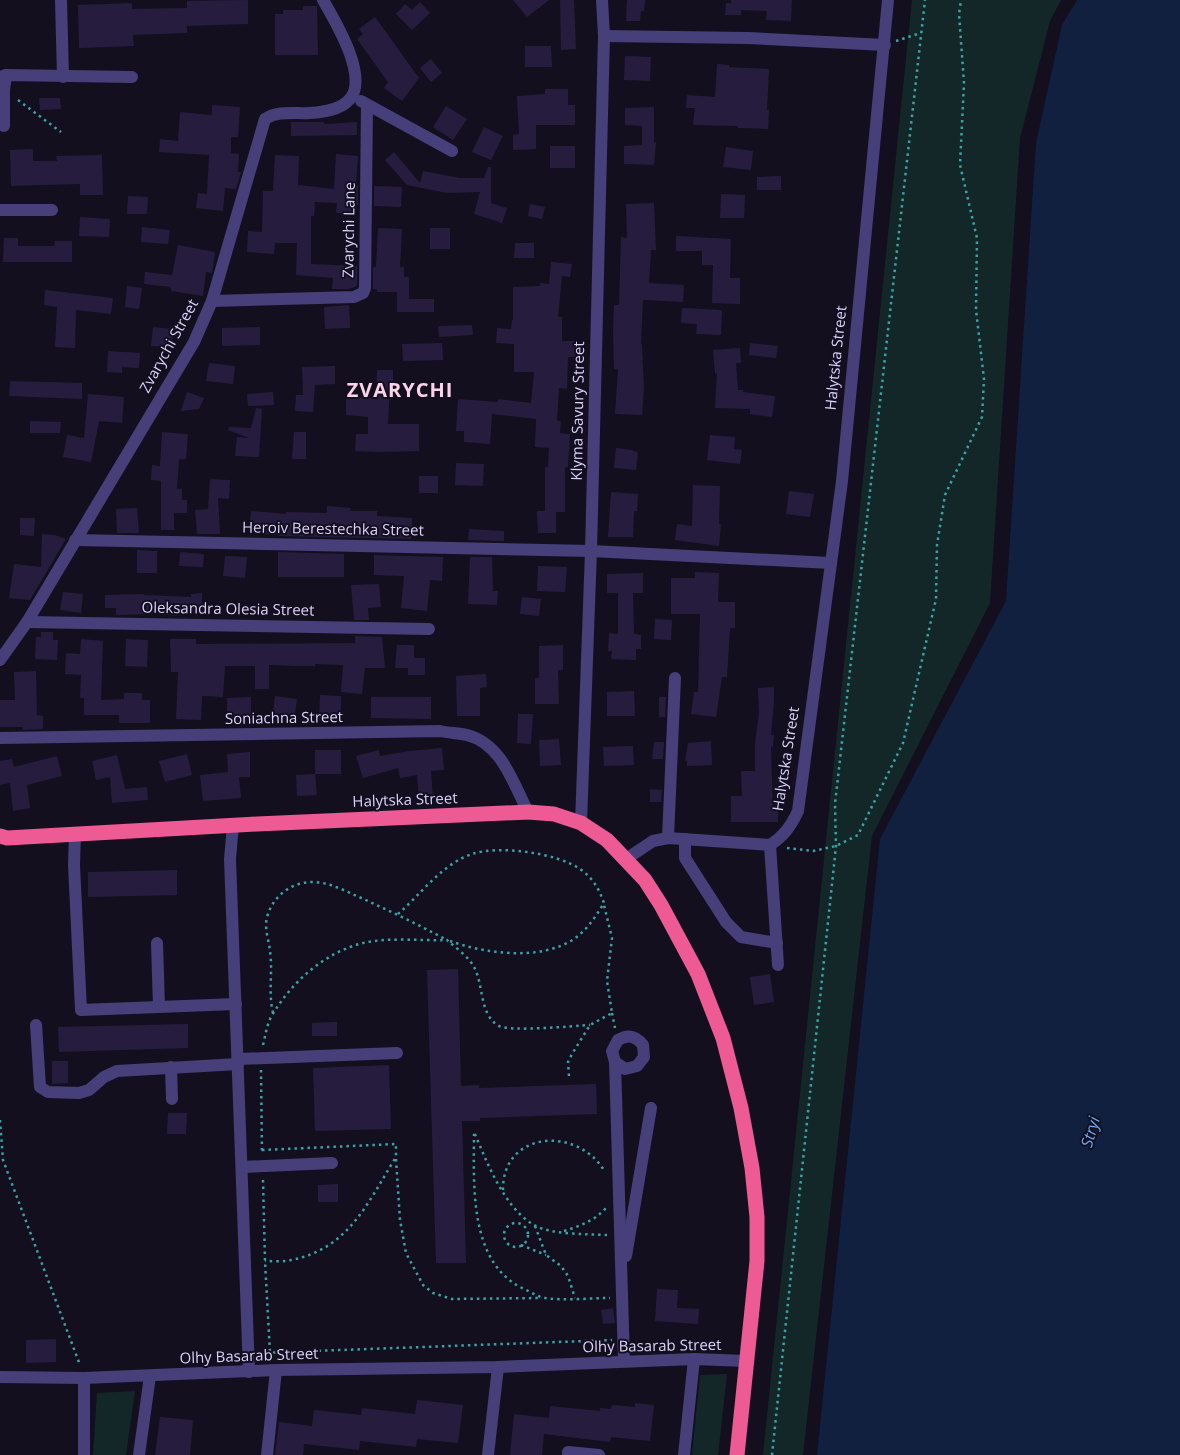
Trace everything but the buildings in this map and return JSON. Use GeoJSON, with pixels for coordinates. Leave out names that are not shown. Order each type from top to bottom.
{"type":"FeatureCollection","features":[{"type":"Feature","properties":{"kind":"highway","name":"Halytska Street"},"geometry":{"type":"LineString","coordinates":[[0,836],[7,838],[233,825],[528,812],[554,814],[580,823],[607,840],[645,880],[661,904],[698,974],[723,1038],[741,1108],[752,1168],[757,1217],[757,1261],[737,1455]]}},
{"type":"Feature","properties":{"kind":"street"},"geometry":{"type":"LineString","coordinates":[[61,0],[63,77]]}},
{"type":"Feature","properties":{"kind":"street"},"geometry":{"type":"LineString","coordinates":[[323,0],[339,28],[352,58],[355,82],[353,96],[452,151]]}},
{"type":"Feature","properties":{"kind":"street","name":"Klyma Savury Street"},"geometry":{"type":"LineString","coordinates":[[580,823],[591,551],[604,36],[602,0]]}},
{"type":"Feature","properties":{"kind":"street","name":"Halytska Street"},"geometry":{"type":"LineString","coordinates":[[770,845],[782,837],[792,825],[798,811],[842,481],[888,0]]}},
{"type":"Feature","properties":{"kind":"street"},"geometry":{"type":"LineString","coordinates":[[604,36],[748,38],[885,45]]}},
{"type":"Feature","properties":{"kind":"street"},"geometry":{"type":"LineString","coordinates":[[4,126],[3,76],[132,77]]}},
{"type":"Feature","properties":{"kind":"street","name":"Zvarychi Street"},"geometry":{"type":"LineString","coordinates":[[0,660],[26,622],[194,342],[212,301],[265,119],[279,114],[331,110],[341,107],[353,96]]}},
{"type":"Feature","properties":{"kind":"street","name":"Zvarychi Lane"},"geometry":{"type":"LineString","coordinates":[[212,301],[354,297],[363,293],[365,288],[367,105]]}},
{"type":"Feature","properties":{"kind":"street"},"geometry":{"type":"LineString","coordinates":[[0,210],[52,210]]}},
{"type":"Feature","properties":{"kind":"street","name":"Heroiv Berestechka Street"},"geometry":{"type":"LineString","coordinates":[[75,540],[591,551],[831,563]]}},
{"type":"Feature","properties":{"kind":"street","name":"Oleksandra Olesia Street"},"geometry":{"type":"LineString","coordinates":[[26,622],[429,629]]}},
{"type":"Feature","properties":{"kind":"street"},"geometry":{"type":"LineString","coordinates":[[668,838],[675,678]]}},
{"type":"Feature","properties":{"kind":"street","name":"Soniachna Street"},"geometry":{"type":"LineString","coordinates":[[0,738],[430,732],[468,735],[491,748],[501,760],[528,812]]}},
{"type":"Feature","properties":{"kind":"street"},"geometry":{"type":"LineString","coordinates":[[233,825],[230,859],[250,1372]]}},
{"type":"Feature","properties":{"kind":"street"},"geometry":{"type":"LineString","coordinates":[[75,834],[74,865],[81,1010],[236,1004]]}},
{"type":"Feature","properties":{"kind":"street"},"geometry":{"type":"LineString","coordinates":[[626,859],[653,841],[668,838],[770,845],[778,965]]}},
{"type":"Feature","properties":{"kind":"street"},"geometry":{"type":"LineString","coordinates":[[685,839],[685,858],[726,922],[741,937],[777,943]]}},
{"type":"Feature","properties":{"kind":"street"},"geometry":{"type":"LineString","coordinates":[[157,943],[159,1007]]}},
{"type":"Feature","properties":{"kind":"street"},"geometry":{"type":"LineString","coordinates":[[36,1025],[40,1087],[48,1092],[79,1093],[88,1090],[104,1077],[117,1071],[238,1062],[260,1058],[397,1054]]}},
{"type":"Feature","properties":{"kind":"street"},"geometry":{"type":"LineString","coordinates":[[615,1062],[624,1361]]}},
{"type":"Feature","properties":{"kind":"street"},"geometry":{"type":"LineString","coordinates":[[171,1067],[172,1099]]}},
{"type":"Feature","properties":{"kind":"street"},"geometry":{"type":"LineString","coordinates":[[621,1284],[651,1108]]}},
{"type":"Feature","properties":{"kind":"street"},"geometry":{"type":"LineString","coordinates":[[242,1167],[332,1163]]}},
{"type":"Feature","properties":{"kind":"street"},"geometry":{"type":"LineString","coordinates":[[684,1455],[694,1359]]}},
{"type":"Feature","properties":{"kind":"street","name":"Olhy Basarab Street"},"geometry":{"type":"LineString","coordinates":[[0,1377],[84,1378],[276,1370],[498,1367],[694,1359],[746,1361]]}},
{"type":"Feature","properties":{"kind":"street"},"geometry":{"type":"LineString","coordinates":[[488,1455],[498,1367]]}},
{"type":"Feature","properties":{"kind":"street"},"geometry":{"type":"LineString","coordinates":[[267,1455],[276,1370]]}},
{"type":"Feature","properties":{"kind":"street"},"geometry":{"type":"LineString","coordinates":[[140,1455],[150,1376]]}},
{"type":"Feature","properties":{"kind":"street"},"geometry":{"type":"LineString","coordinates":[[84,1378],[84,1455]]}},
{"type":"Feature","properties":{"kind":"street"},"geometry":{"type":"LineString","coordinates":[[568,1455],[568,1452],[600,1455]]}},
{"type":"Feature","properties":{"kind":"path"},"geometry":{"type":"LineString","coordinates":[[772,1455],[836,846],[835,804],[925,0]]}},
{"type":"Feature","properties":{"kind":"path"},"geometry":{"type":"LineString","coordinates":[[770,845],[813,851],[836,846],[858,835],[902,743],[936,599],[937,545],[945,495],[982,417],[984,379],[976,310],[977,238],[960,165],[964,83],[959,14],[961,0]]}},
{"type":"Feature","properties":{"kind":"path"},"geometry":{"type":"LineString","coordinates":[[885,45],[921,33]]}},
{"type":"Feature","properties":{"kind":"path"},"geometry":{"type":"LineString","coordinates":[[4,90],[61,132]]}},
{"type":"Feature","properties":{"kind":"path"},"geometry":{"type":"LineString","coordinates":[[270,1353],[265,1261],[260,1058],[267,1026],[273,1012],[293,987],[310,970],[347,948],[364,943],[379,940],[447,940],[474,966],[480,982],[485,1008],[489,1017],[499,1026],[513,1029],[590,1025],[612,1013],[608,981],[612,938],[604,903],[600,890],[592,879],[569,862],[518,851],[490,851],[472,854],[439,874],[398,914]]}},
{"type":"Feature","properties":{"kind":"path"},"geometry":{"type":"LineString","coordinates":[[273,1012],[270,1000],[270,953],[266,918],[277,897],[296,884],[307,882],[324,884],[398,914],[447,940],[464,946],[518,953],[556,948],[574,939],[587,928],[604,903]]}},
{"type":"Feature","properties":{"kind":"path"},"geometry":{"type":"LineString","coordinates":[[569,1076],[568,1062],[590,1025]]}},
{"type":"Feature","properties":{"kind":"path"},"geometry":{"type":"LineString","coordinates":[[0,1120],[3,1160],[84,1378]]}},
{"type":"Feature","properties":{"kind":"path"},"geometry":{"type":"LineString","coordinates":[[544,1298],[512,1282],[500,1273],[489,1257],[480,1232],[474,1177],[474,1132],[503,1192],[515,1208],[535,1226],[546,1255]]}},
{"type":"Feature","properties":{"kind":"path"},"geometry":{"type":"LineString","coordinates":[[503,1192],[503,1177],[508,1164],[515,1155],[530,1145],[547,1140],[577,1145],[590,1154],[602,1166],[606,1174]]}},
{"type":"Feature","properties":{"kind":"path"},"geometry":{"type":"LineString","coordinates":[[262,1150],[396,1144],[400,1220],[406,1253],[423,1285],[433,1294],[452,1298],[622,1298]]}},
{"type":"Feature","properties":{"kind":"path"},"geometry":{"type":"LineString","coordinates":[[265,1261],[290,1260],[319,1252],[336,1242],[353,1225],[396,1157]]}},
{"type":"Feature","properties":{"kind":"path"},"geometry":{"type":"LineString","coordinates":[[560,1232],[578,1227],[596,1218],[608,1202]]}},
{"type":"Feature","properties":{"kind":"path"},"geometry":{"type":"LineString","coordinates":[[521,1224],[526,1218]]}},
{"type":"Feature","properties":{"kind":"path"},"geometry":{"type":"LineString","coordinates":[[521,1224],[511,1224],[504,1232],[504,1237],[511,1245],[521,1245],[546,1255],[561,1266],[568,1276],[575,1298]]}},
{"type":"Feature","properties":{"kind":"path"},"geometry":{"type":"LineString","coordinates":[[521,1224],[527,1232],[525,1242],[521,1245]]}},
{"type":"Feature","properties":{"kind":"path"},"geometry":{"type":"LineString","coordinates":[[535,1226],[560,1232],[620,1236]]}},
{"type":"Feature","properties":{"kind":"path"},"geometry":{"type":"LineString","coordinates":[[249,1354],[624,1340]]}},
{"type":"Feature","properties":{"kind":"green space"},"geometry":{"type":"Polygon","coordinates":[[[912,0],[1061,0],[1050,21],[1020,138],[990,603],[872,836],[803,1455],[763,1455],[912,0]]]}},
{"type":"Feature","properties":{"kind":"green space"},"geometry":{"type":"Polygon","coordinates":[[[727,1374],[718,1455],[692,1455],[700,1375],[727,1374]]]}},
{"type":"Feature","properties":{"kind":"green space"},"geometry":{"type":"Polygon","coordinates":[[[135,1391],[126,1455],[93,1455],[97,1393],[135,1391]]]}},
{"type":"Feature","properties":{"kind":"water","name":"Stryi"},"geometry":{"type":"Polygon","coordinates":[[[1077,0],[1180,0],[1180,1455],[817,1455],[880,839],[1006,601],[1036,143],[1062,25],[1077,0]]]}},
{"type":"Feature","properties":{"kind":"district","name":"ZVARYCHI"},"geometry":{"type":"Point","coordinates":[400,390]}}]}
